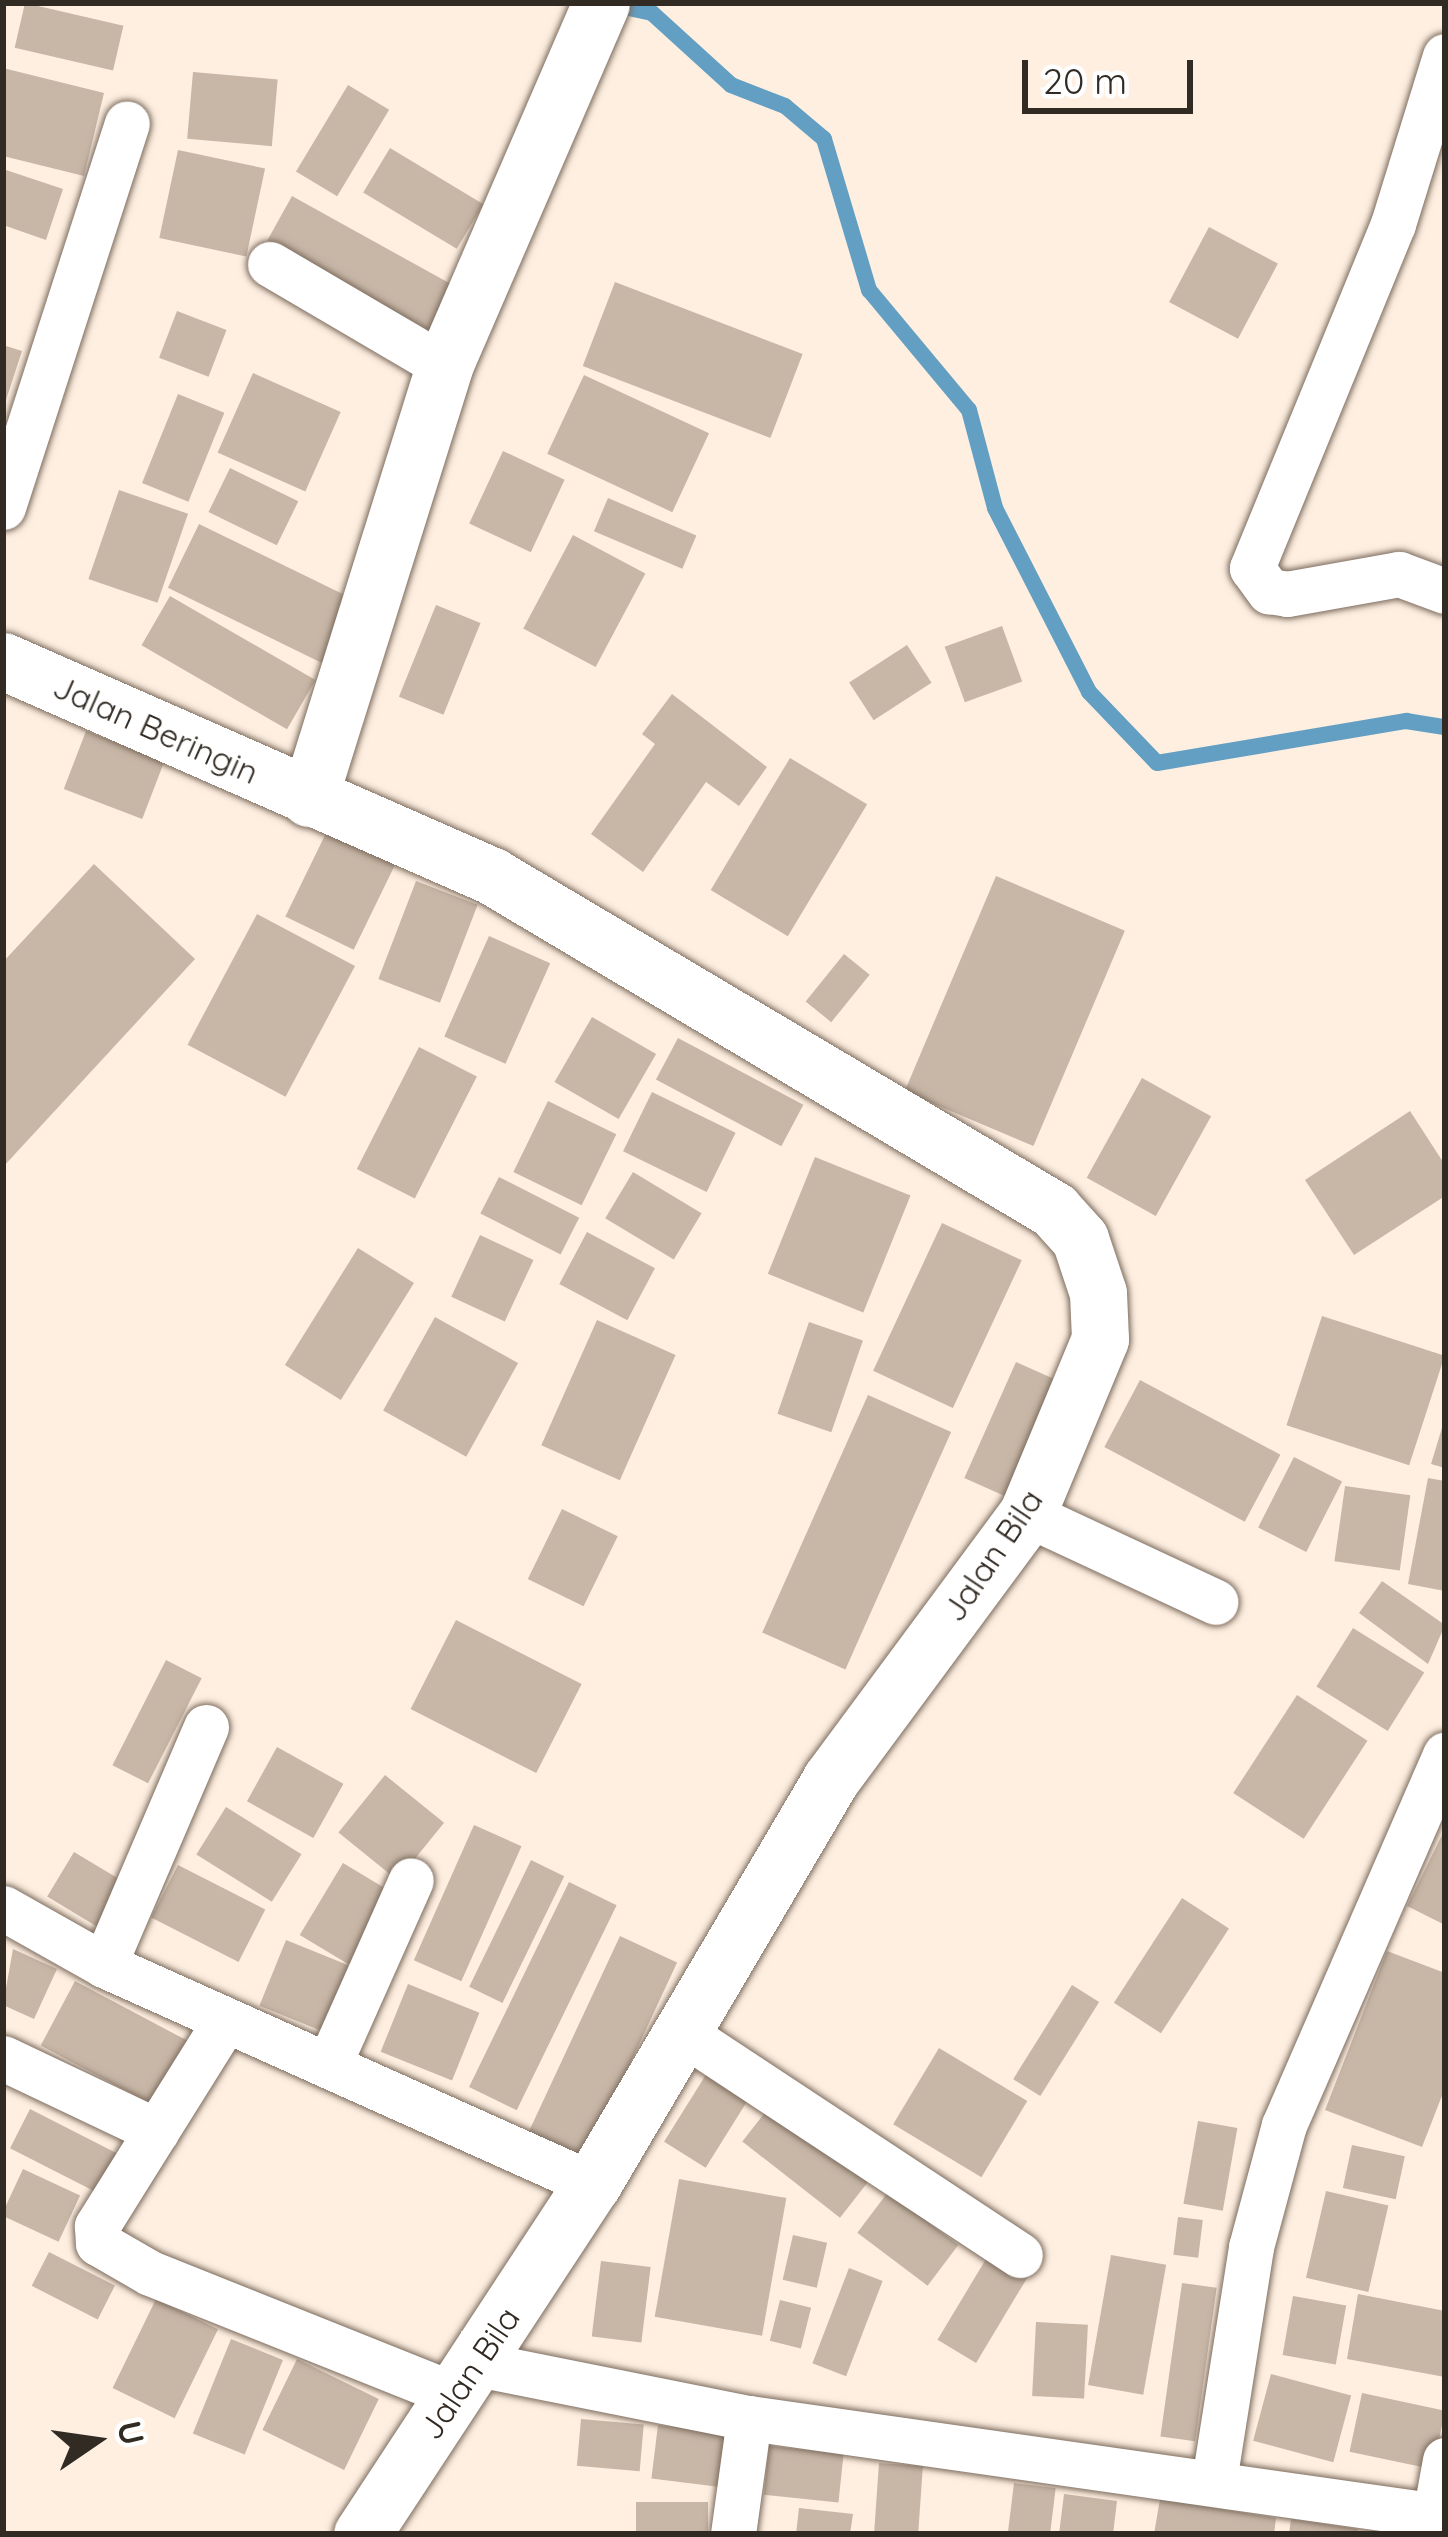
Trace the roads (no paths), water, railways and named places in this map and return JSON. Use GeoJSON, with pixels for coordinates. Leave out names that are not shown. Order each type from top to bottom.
{"type":"FeatureCollection","features":[{"type":"Feature","properties":{"kind":"street"},"geometry":{"type":"LineString","coordinates":[[309,798],[444,366],[601,3]]}},
{"type":"Feature","properties":{"kind":"street"},"geometry":{"type":"LineString","coordinates":[[1445,56],[1393,224],[1252,568],[1269,591],[1287,594],[1399,574],[1445,591]]}},
{"type":"Feature","properties":{"kind":"street"},"geometry":{"type":"LineString","coordinates":[[3,508],[127,124]]}},
{"type":"Feature","properties":{"kind":"street"},"geometry":{"type":"LineString","coordinates":[[270,264],[444,366]]}},
{"type":"Feature","properties":{"kind":"street","name":"Jalan Beringin"},"geometry":{"type":"LineString","coordinates":[[3,661],[309,798]]}},
{"type":"Feature","properties":{"kind":"street","name":"Jalan Bila"},"geometry":{"type":"LineString","coordinates":[[309,798],[492,876],[1054,1210],[1080,1239],[1100,1340],[1027,1514],[831,1779],[592,2184],[362,2534]]}},
{"type":"Feature","properties":{"kind":"street"},"geometry":{"type":"LineString","coordinates":[[1027,1514],[1216,1602]]}},
{"type":"Feature","properties":{"kind":"street"},"geometry":{"type":"LineString","coordinates":[[104,1965],[206,1727]]}},
{"type":"Feature","properties":{"kind":"street"},"geometry":{"type":"LineString","coordinates":[[1214,2481],[1251,2247],[1284,2125],[1445,1755]]}},
{"type":"Feature","properties":{"kind":"street"},"geometry":{"type":"LineString","coordinates":[[329,2064],[411,1880]]}},
{"type":"Feature","properties":{"kind":"street"},"geometry":{"type":"LineString","coordinates":[[3,1908],[104,1965],[592,2184]]}},
{"type":"Feature","properties":{"kind":"street"},"geometry":{"type":"LineString","coordinates":[[225,2021],[97,2226],[98,2242],[149,2273],[466,2379],[1440,2516],[1445,2460]]}},
{"type":"Feature","properties":{"kind":"street"},"geometry":{"type":"LineString","coordinates":[[680,2031],[1020,2255]]}},
{"type":"Feature","properties":{"kind":"street"},"geometry":{"type":"LineString","coordinates":[[3,2057],[157,2131]]}},
{"type":"Feature","properties":{"kind":"street"},"geometry":{"type":"LineString","coordinates":[[733,2534],[749,2418]]}},
{"type":"Feature","properties":{"kind":"waterway"},"geometry":{"type":"LineString","coordinates":[[610,4],[652,13],[731,85],[785,106],[824,139],[869,290],[969,410],[995,508],[1089,692],[1157,763],[1406,721],[1445,727]]}}]}
